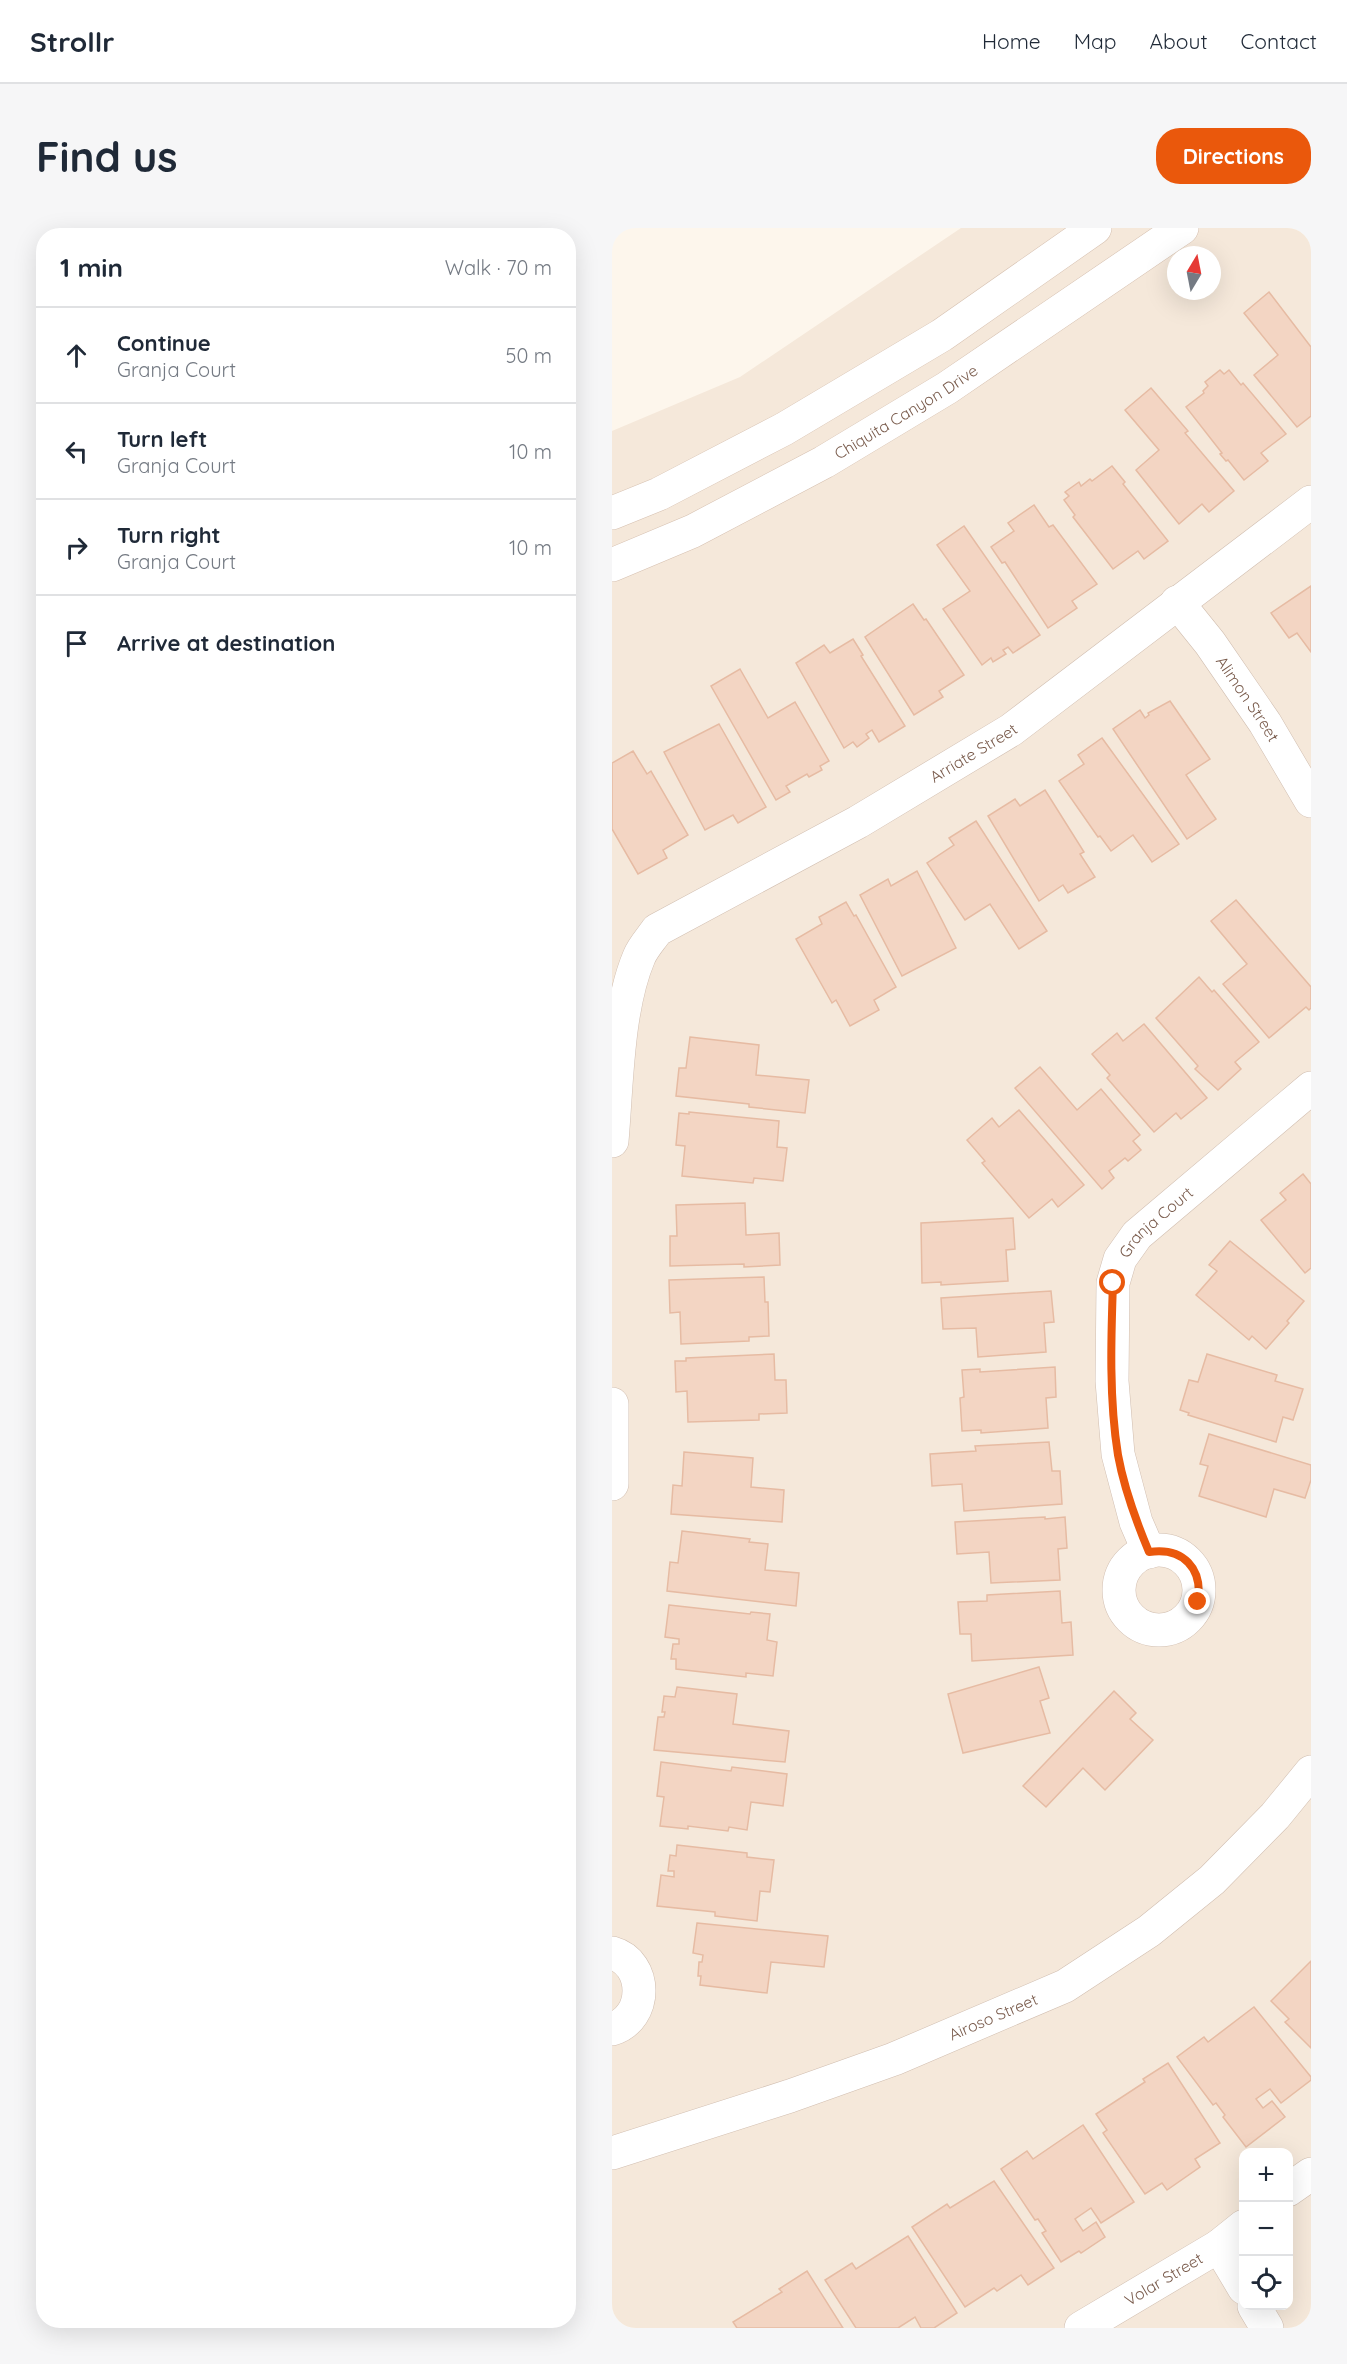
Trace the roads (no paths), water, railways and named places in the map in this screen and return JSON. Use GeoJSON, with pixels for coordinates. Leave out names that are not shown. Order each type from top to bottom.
{"type":"FeatureCollection","features":[{"type":"Feature","properties":{"kind":"street"},"geometry":{"type":"LineString","coordinates":[[612,513],[659,494],[784,429],[942,335],[1095,228]]}},
{"type":"Feature","properties":{"kind":"street","name":"Chiquita Canyon Drive"},"geometry":{"type":"LineString","coordinates":[[612,565],[693,531],[824,462],[947,388],[1182,228]]}},
{"type":"Feature","properties":{"kind":"street","name":"Arriate Street"},"geometry":{"type":"LineString","coordinates":[[612,1141],[624,1017],[630,982],[640,954],[657,930],[858,822],[1011,730],[1311,502]]}},
{"type":"Feature","properties":{"kind":"street","name":"Alimon Street"},"geometry":{"type":"LineString","coordinates":[[1177,602],[1210,643],[1265,723],[1311,801]]}},
{"type":"Feature","properties":{"kind":"street","name":"Granja Court"},"geometry":{"type":"LineString","coordinates":[[1149,1552],[1136,1521],[1118,1454],[1112,1381],[1112,1312],[1113,1283],[1120,1259],[1137,1235],[1311,1088]]}},
{"type":"Feature","properties":{"kind":"street"},"geometry":{"type":"LineString","coordinates":[[612,1404],[612,1484]]}},
{"type":"Feature","properties":{"kind":"street","name":"Airoso Street"},"geometry":{"type":"LineString","coordinates":[[612,2153],[790,2096],[894,2059],[1065,1986],[1149,1931],[1212,1880],[1275,1816],[1311,1772]]}},
{"type":"Feature","properties":{"kind":"street"},"geometry":{"type":"LineString","coordinates":[[612,1953],[630,1965],[639,1981],[640,1990],[639,1999],[631,2016],[612,2029]]}},
{"type":"Feature","properties":{"kind":"street"},"geometry":{"type":"LineString","coordinates":[[1293,2187],[1311,2174]]}},
{"type":"Feature","properties":{"kind":"street"},"geometry":{"type":"LineString","coordinates":[[1231,2236],[1239,2268]]}},
{"type":"Feature","properties":{"kind":"street","name":"Volar Street"},"geometry":{"type":"LineString","coordinates":[[1081,2328],[1231,2236]]}},
{"type":"Feature","properties":{"kind":"street"},"geometry":{"type":"LineString","coordinates":[[1256,2310],[1267,2328]]}}]}
